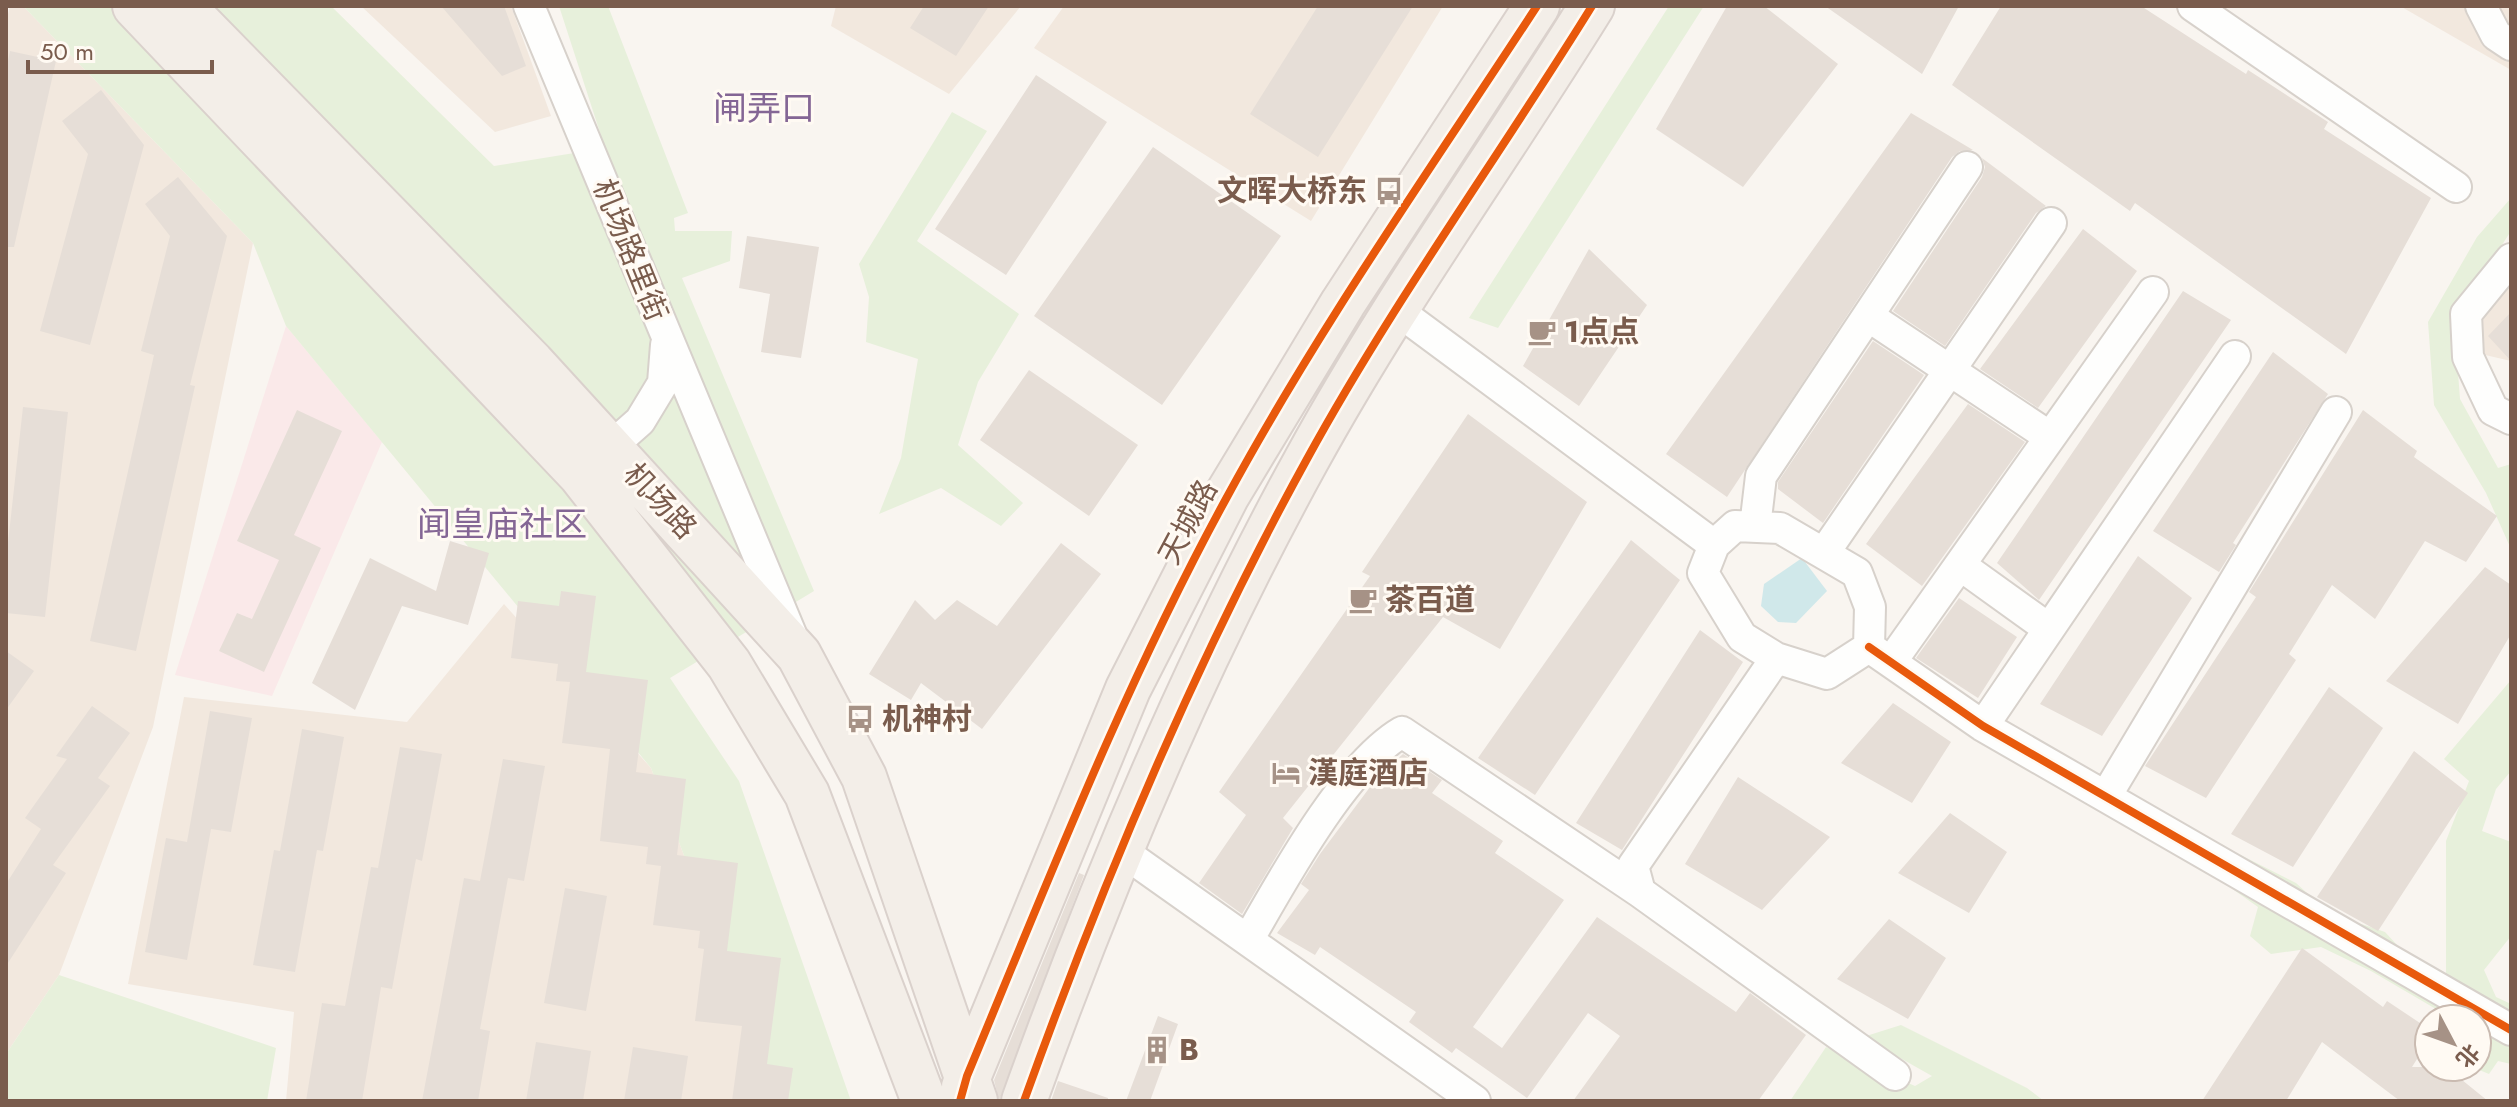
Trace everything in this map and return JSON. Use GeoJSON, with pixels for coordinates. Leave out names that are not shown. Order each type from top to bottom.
{"type":"FeatureCollection","features":[{"type":"Feature","properties":{"kind":"main road","name":"机场路"},"geometry":{"type":"LineString","coordinates":[[135,6],[595,460],[799,655],[864,777],[967,1093]]}},
{"type":"Feature","properties":{"kind":"main road","name":"机场路"},"geometry":{"type":"LineString","coordinates":[[182,6],[532,363],[729,664],[807,794],[924,1101]]}},
{"type":"Feature","properties":{"kind":"main road","name":"天城路"},"geometry":{"type":"LineString","coordinates":[[967,1093],[1128,689],[1227,495],[1343,303],[1537,6]]}},
{"type":"Feature","properties":{"kind":"main road"},"geometry":{"type":"LineString","coordinates":[[1024,1101],[1119,849],[1240,589],[1306,460],[1394,308],[1592,6]]}},
{"type":"Feature","properties":{"kind":"street","name":"机场路里街"},"geometry":{"type":"LineString","coordinates":[[529,6],[666,339],[663,383],[640,421],[595,460]]}},
{"type":"Feature","properties":{"kind":"street"},"geometry":{"type":"LineString","coordinates":[[2193,6],[2456,187]]}},
{"type":"Feature","properties":{"kind":"street"},"geometry":{"type":"LineString","coordinates":[[2481,6],[2496,35],[2511,45]]}},
{"type":"Feature","properties":{"kind":"street"},"geometry":{"type":"LineString","coordinates":[[1755,527],[1761,476],[1967,167]]}},
{"type":"Feature","properties":{"kind":"street"},"geometry":{"type":"LineString","coordinates":[[1824,553],[2051,223]]}},
{"type":"Feature","properties":{"kind":"street"},"geometry":{"type":"LineString","coordinates":[[2511,259],[2466,314],[2468,357],[2493,410],[2511,419]]}},
{"type":"Feature","properties":{"kind":"street"},"geometry":{"type":"LineString","coordinates":[[2153,292],[1960,565],[1880,654],[1827,674],[1776,658],[1742,637],[1703,573],[1714,545],[1735,526],[1780,528],[1857,573],[1870,607],[1880,654],[1983,726],[2511,1030]]}},
{"type":"Feature","properties":{"kind":"street"},"geometry":{"type":"LineString","coordinates":[[1394,308],[1714,545]]}},
{"type":"Feature","properties":{"kind":"street"},"geometry":{"type":"LineString","coordinates":[[1868,316],[2050,437]]}},
{"type":"Feature","properties":{"kind":"street"},"geometry":{"type":"LineString","coordinates":[[666,339],[799,655]]}},
{"type":"Feature","properties":{"kind":"street"},"geometry":{"type":"LineString","coordinates":[[1983,726],[2235,356]]}},
{"type":"Feature","properties":{"kind":"street"},"geometry":{"type":"LineString","coordinates":[[2106,796],[2336,412]]}},
{"type":"Feature","properties":{"kind":"street"},"geometry":{"type":"LineString","coordinates":[[1960,565],[2049,629]]}},
{"type":"Feature","properties":{"kind":"street"},"geometry":{"type":"LineString","coordinates":[[1640,892],[1633,866],[1776,658]]}},
{"type":"Feature","properties":{"kind":"street"},"geometry":{"type":"LineString","coordinates":[[1248,940],[1298,854],[1378,746],[1402,732],[1640,892],[1895,1075]]}},
{"type":"Feature","properties":{"kind":"street"},"geometry":{"type":"LineString","coordinates":[[1119,849],[1475,1101]]}},
{"type":"Feature","properties":{"kind":"shaded area"},"geometry":{"type":"Polygon","coordinates":[[[10,6],[23,6],[253,243],[153,727],[59,975],[6,1054],[6,22],[10,6]]]}},
{"type":"Feature","properties":{"kind":"shaded area"},"geometry":{"type":"Polygon","coordinates":[[[361,6],[511,6],[551,116],[495,132],[361,6]]]}},
{"type":"Feature","properties":{"kind":"shaded area"},"geometry":{"type":"Polygon","coordinates":[[[836,6],[1021,6],[949,94],[831,26],[836,6]]]}},
{"type":"Feature","properties":{"kind":"shaded area"},"geometry":{"type":"Polygon","coordinates":[[[1064,6],[1443,6],[1311,221],[1034,48],[1064,6]]]}},
{"type":"Feature","properties":{"kind":"shaded area"},"geometry":{"type":"Polygon","coordinates":[[[2400,6],[2511,6],[2511,70],[2400,6]]]}},
{"type":"Feature","properties":{"kind":"shaded area"},"geometry":{"type":"Polygon","coordinates":[[[2511,269],[2511,361],[2438,344],[2511,269]]]}},
{"type":"Feature","properties":{"kind":"shaded area"},"geometry":{"type":"Polygon","coordinates":[[[286,326],[382,442],[272,696],[175,675],[286,326]]]}},
{"type":"Feature","properties":{"kind":"shaded area"},"geometry":{"type":"Polygon","coordinates":[[[504,604],[651,768],[774,1094],[773,1101],[286,1101],[294,1012],[128,984],[184,697],[407,722],[504,604]]]}},
{"type":"Feature","properties":{"kind":"green space"},"geometry":{"type":"Polygon","coordinates":[[[23,6],[331,6],[494,166],[605,148],[559,6],[608,6],[688,213],[674,218],[675,231],[732,231],[730,261],[682,278],[814,591],[670,678],[739,781],[851,1101],[773,1101],[774,1094],[651,768],[286,326],[253,243],[23,6]]]}},
{"type":"Feature","properties":{"kind":"green space"},"geometry":{"type":"Polygon","coordinates":[[[1669,6],[1704,6],[1498,328],[1469,318],[1669,6]]]}},
{"type":"Feature","properties":{"kind":"green space"},"geometry":{"type":"Polygon","coordinates":[[[952,112],[987,131],[917,241],[1019,314],[978,382],[958,445],[1023,503],[1001,526],[941,488],[879,514],[901,458],[918,359],[866,342],[869,297],[859,264],[952,112]]]}},
{"type":"Feature","properties":{"kind":"green space"},"geometry":{"type":"Polygon","coordinates":[[[2511,198],[2511,231],[2454,319],[2460,399],[2498,468],[2511,464],[2511,549],[2486,493],[2434,405],[2428,322],[2477,237],[2511,198]]]}},
{"type":"Feature","properties":{"kind":"green space"},"geometry":{"type":"Polygon","coordinates":[[[2511,680],[2511,771],[2496,789],[2482,831],[2511,842],[2511,936],[2484,970],[2496,997],[2511,1004],[2511,1064],[2498,1061],[2493,1068],[2493,1003],[2426,1003],[2371,971],[2321,947],[2271,954],[2250,936],[2258,907],[2214,876],[2217,843],[2296,883],[2329,913],[2385,932],[2422,972],[2446,982],[2446,841],[2469,781],[2444,759],[2511,680]]]}},
{"type":"Feature","properties":{"kind":"green space"},"geometry":{"type":"Polygon","coordinates":[[[59,975],[276,1048],[267,1101],[6,1101],[6,1054],[59,975]]]}},
{"type":"Feature","properties":{"kind":"green space"},"geometry":{"type":"Polygon","coordinates":[[[1901,1025],[2027,1088],[2044,1101],[1790,1101],[1826,1047],[1915,1086],[1932,1076],[1863,1037],[1901,1025]]]}},
{"type":"Feature","properties":{"kind":"water"},"geometry":{"type":"Polygon","coordinates":[[[1802,558],[1827,591],[1796,623],[1778,622],[1761,606],[1764,584],[1802,558]]]}},
{"type":"Feature","properties":{"kind":"building"},"geometry":{"type":"Polygon","coordinates":[[[441,6],[504,6],[526,66],[502,76],[441,6]]]}},
{"type":"Feature","properties":{"kind":"building"},"geometry":{"type":"Polygon","coordinates":[[[924,6],[989,6],[956,56],[910,28],[924,6]]]}},
{"type":"Feature","properties":{"kind":"building"},"geometry":{"type":"Polygon","coordinates":[[[1318,6],[1413,6],[1318,157],[1250,114],[1318,6]]]}},
{"type":"Feature","properties":{"kind":"building"},"geometry":{"type":"Polygon","coordinates":[[[1727,6],[1764,6],[1838,64],[1743,187],[1656,129],[1727,6]]]}},
{"type":"Feature","properties":{"kind":"building"},"geometry":{"type":"Polygon","coordinates":[[[1825,6],[1959,6],[1922,74],[1825,6]]]}},
{"type":"Feature","properties":{"kind":"building"},"geometry":{"type":"Polygon","coordinates":[[[2001,6],[2141,6],[2246,74],[2248,70],[2328,122],[2324,129],[2431,198],[2346,354],[2135,203],[2130,211],[1952,85],[2001,6]]]}},
{"type":"Feature","properties":{"kind":"building"},"geometry":{"type":"Polygon","coordinates":[[[10,51],[56,61],[14,247],[6,247],[6,71],[10,51]]]}},
{"type":"Feature","properties":{"kind":"building"},"geometry":{"type":"Polygon","coordinates":[[[1036,75],[1107,122],[1006,275],[935,229],[1036,75]]]}},
{"type":"Feature","properties":{"kind":"building"},"geometry":{"type":"Polygon","coordinates":[[[101,90],[144,145],[90,345],[40,331],[88,154],[62,121],[101,90]]]}},
{"type":"Feature","properties":{"kind":"building"},"geometry":{"type":"Polygon","coordinates":[[[1911,113],[1973,150],[1960,151],[1952,157],[1727,497],[1666,454],[1911,113]]]}},
{"type":"Feature","properties":{"kind":"building"},"geometry":{"type":"Polygon","coordinates":[[[1153,147],[1281,236],[1162,405],[1034,316],[1153,147]]]}},
{"type":"Feature","properties":{"kind":"building"},"geometry":{"type":"Polygon","coordinates":[[[1982,158],[2046,206],[2036,213],[1945,346],[1893,311],[1982,177],[1985,167],[1982,158]]]}},
{"type":"Feature","properties":{"kind":"building"},"geometry":{"type":"Polygon","coordinates":[[[178,177],[227,236],[190,385],[195,386],[136,651],[90,641],[154,355],[141,351],[170,236],[145,204],[178,177]]]}},
{"type":"Feature","properties":{"kind":"building"},"geometry":{"type":"Polygon","coordinates":[[[2083,229],[2137,271],[2038,408],[1980,369],[2083,229]]]}},
{"type":"Feature","properties":{"kind":"building"},"geometry":{"type":"Polygon","coordinates":[[[747,236],[819,247],[801,358],[761,352],[770,294],[739,288],[747,236]]]}},
{"type":"Feature","properties":{"kind":"building"},"geometry":{"type":"Polygon","coordinates":[[[1589,249],[1647,305],[1579,406],[1523,366],[1589,249]]]}},
{"type":"Feature","properties":{"kind":"building"},"geometry":{"type":"Polygon","coordinates":[[[2183,291],[2231,320],[2039,600],[1997,563],[2183,291]]]}},
{"type":"Feature","properties":{"kind":"building"},"geometry":{"type":"Polygon","coordinates":[[[2511,312],[2511,361],[2488,336],[2511,312]]]}},
{"type":"Feature","properties":{"kind":"building"},"geometry":{"type":"Polygon","coordinates":[[[1873,341],[1924,375],[1823,523],[1778,489],[1778,482],[1873,341]]]}},
{"type":"Feature","properties":{"kind":"building"},"geometry":{"type":"Polygon","coordinates":[[[2273,352],[2328,394],[2233,543],[2236,545],[2219,572],[2153,531],[2273,352]]]}},
{"type":"Feature","properties":{"kind":"building"},"geometry":{"type":"Polygon","coordinates":[[[1029,370],[1138,445],[1089,516],[980,440],[1029,370]]]}},
{"type":"Feature","properties":{"kind":"building"},"geometry":{"type":"Polygon","coordinates":[[[1968,404],[2025,442],[1922,586],[1866,544],[1968,404]]]}},
{"type":"Feature","properties":{"kind":"building"},"geometry":{"type":"Polygon","coordinates":[[[23,407],[68,412],[45,617],[6,613],[6,561],[23,407]]]}},
{"type":"Feature","properties":{"kind":"building"},"geometry":{"type":"Polygon","coordinates":[[[297,410],[342,431],[294,535],[321,548],[264,672],[219,651],[237,613],[252,619],[279,560],[237,541],[297,410]]]}},
{"type":"Feature","properties":{"kind":"building"},"geometry":{"type":"Polygon","coordinates":[[[2363,410],[2417,451],[2414,457],[2497,516],[2466,562],[2425,541],[2375,619],[2332,585],[2289,654],[2296,660],[2206,798],[2145,766],[2256,597],[2249,592],[2363,410]]]}},
{"type":"Feature","properties":{"kind":"building"},"geometry":{"type":"Polygon","coordinates":[[[1468,414],[1587,502],[1500,649],[1443,617],[1283,818],[1293,828],[1242,914],[1199,883],[1246,815],[1219,792],[1370,576],[1362,572],[1468,414]]]}},
{"type":"Feature","properties":{"kind":"building"},"geometry":{"type":"Polygon","coordinates":[[[1631,540],[1680,580],[1535,795],[1478,758],[1631,540]]]}},
{"type":"Feature","properties":{"kind":"building"},"geometry":{"type":"Polygon","coordinates":[[[450,541],[489,553],[468,625],[402,606],[355,710],[312,683],[370,558],[436,591],[450,541]]]}},
{"type":"Feature","properties":{"kind":"building"},"geometry":{"type":"Polygon","coordinates":[[[1061,543],[1101,574],[982,729],[921,683],[911,700],[869,674],[915,600],[935,620],[957,600],[997,626],[1061,543]]]}},
{"type":"Feature","properties":{"kind":"building"},"geometry":{"type":"Polygon","coordinates":[[[2138,556],[2192,598],[2102,736],[2040,704],[2138,556]]]}},
{"type":"Feature","properties":{"kind":"building"},"geometry":{"type":"Polygon","coordinates":[[[2485,567],[2511,585],[2511,634],[2458,724],[2386,681],[2485,567]]]}},
{"type":"Feature","properties":{"kind":"building"},"geometry":{"type":"Polygon","coordinates":[[[561,591],[596,596],[586,672],[648,680],[636,772],[686,779],[677,855],[738,863],[727,951],[781,958],[767,1064],[793,1068],[788,1101],[732,1101],[742,1026],[695,1021],[704,949],[698,948],[700,931],[653,925],[661,866],[646,864],[648,847],[600,841],[610,749],[562,743],[570,682],[556,681],[558,664],[511,658],[518,601],[559,606],[561,591]]]}},
{"type":"Feature","properties":{"kind":"building"},"geometry":{"type":"Polygon","coordinates":[[[1959,598],[2017,637],[1978,698],[1916,658],[1959,598]]]}},
{"type":"Feature","properties":{"kind":"building"},"geometry":{"type":"Polygon","coordinates":[[[1700,630],[1743,662],[1622,850],[1576,823],[1700,630]]]}},
{"type":"Feature","properties":{"kind":"building"},"geometry":{"type":"Polygon","coordinates":[[[6,651],[34,671],[6,710],[6,651]]]}},
{"type":"Feature","properties":{"kind":"building"},"geometry":{"type":"Polygon","coordinates":[[[2329,687],[2383,728],[2293,867],[2231,834],[2329,687]]]}},
{"type":"Feature","properties":{"kind":"building"},"geometry":{"type":"Polygon","coordinates":[[[1893,703],[1951,742],[1912,803],[1841,763],[1893,703]]]}},
{"type":"Feature","properties":{"kind":"building"},"geometry":{"type":"Polygon","coordinates":[[[92,706],[130,733],[98,778],[110,786],[53,865],[66,873],[6,966],[6,884],[41,829],[25,818],[67,759],[56,756],[92,706]]]}},
{"type":"Feature","properties":{"kind":"building"},"geometry":{"type":"Polygon","coordinates":[[[210,711],[252,718],[231,832],[211,829],[187,960],[145,952],[166,838],[187,842],[210,711]]]}},
{"type":"Feature","properties":{"kind":"building"},"geometry":{"type":"Polygon","coordinates":[[[302,729],[344,737],[323,851],[317,850],[295,972],[253,965],[274,850],[280,851],[302,729]]]}},
{"type":"Feature","properties":{"kind":"building"},"geometry":{"type":"Polygon","coordinates":[[[400,747],[442,754],[422,861],[416,859],[392,989],[381,987],[362,1101],[306,1101],[322,1003],[345,1006],[371,867],[378,868],[400,747]]]}},
{"type":"Feature","properties":{"kind":"building"},"geometry":{"type":"Polygon","coordinates":[[[2414,751],[2468,793],[2378,931],[2317,897],[2414,751]]]}},
{"type":"Feature","properties":{"kind":"building"},"geometry":{"type":"Polygon","coordinates":[[[1403,754],[1442,780],[1432,793],[1503,841],[1495,853],[1564,900],[1473,1027],[1502,1048],[1597,917],[1736,1012],[1750,993],[1806,1035],[1758,1101],[1573,1101],[1620,1036],[1588,1013],[1527,1098],[1456,1048],[1452,1053],[1409,1022],[1416,1012],[1320,947],[1315,955],[1277,933],[1309,890],[1301,884],[1320,854],[1379,775],[1403,754]]]}},
{"type":"Feature","properties":{"kind":"building"},"geometry":{"type":"Polygon","coordinates":[[[503,759],[545,766],[524,881],[508,878],[480,1029],[490,1031],[478,1101],[422,1101],[464,878],[480,881],[503,759]]]}},
{"type":"Feature","properties":{"kind":"building"},"geometry":{"type":"Polygon","coordinates":[[[1738,777],[1830,837],[1762,910],[1685,864],[1738,777]]]}},
{"type":"Feature","properties":{"kind":"building"},"geometry":{"type":"Polygon","coordinates":[[[1950,813],[2007,852],[1969,913],[1898,873],[1950,813]]]}},
{"type":"Feature","properties":{"kind":"building"},"geometry":{"type":"Polygon","coordinates":[[[1079,873],[1084,875],[999,1101],[994,1080],[1079,873]]]}},
{"type":"Feature","properties":{"kind":"building"},"geometry":{"type":"Polygon","coordinates":[[[565,888],[607,896],[586,1011],[544,1003],[565,888]]]}},
{"type":"Feature","properties":{"kind":"building"},"geometry":{"type":"Polygon","coordinates":[[[1889,919],[1946,958],[1908,1019],[1837,979],[1889,919]]]}},
{"type":"Feature","properties":{"kind":"building"},"geometry":{"type":"Polygon","coordinates":[[[2302,948],[2383,1007],[2387,1001],[2413,1018],[2413,1083],[2466,1083],[2488,1101],[2400,1101],[2322,1042],[2286,1101],[2202,1101],[2302,948]]]}},
{"type":"Feature","properties":{"kind":"building","name":"B"},"geometry":{"type":"Polygon","coordinates":[[[1158,1016],[1178,1024],[1150,1101],[1126,1101],[1158,1016]]]}},
{"type":"Feature","properties":{"kind":"building"},"geometry":{"type":"Polygon","coordinates":[[[536,1042],[591,1051],[583,1101],[526,1101],[536,1042]]]}},
{"type":"Feature","properties":{"kind":"building"},"geometry":{"type":"Polygon","coordinates":[[[633,1047],[688,1056],[681,1101],[624,1101],[633,1047]]]}},
{"type":"Feature","properties":{"kind":"building"},"geometry":{"type":"Polygon","coordinates":[[[1058,1081],[1108,1098],[1108,1101],[1051,1101],[1058,1081]]]}},
{"type":"Feature","properties":{"kind":"cycle path"},"geometry":{"type":"LineString","coordinates":[[960,1101],[967,1076],[1089,783],[1190,567],[1299,371],[1537,6]]}},
{"type":"Feature","properties":{"kind":"cycle path"},"geometry":{"type":"LineString","coordinates":[[1024,1101],[1118,855],[1189,694],[1266,536],[1375,343],[1592,6]]}},
{"type":"Feature","properties":{"kind":"cycle path"},"geometry":{"type":"LineString","coordinates":[[1869,647],[1983,726],[2511,1030]]}},
{"type":"Feature","properties":{"kind":"place","name":"文晖大桥东"},"geometry":{"type":"Point","coordinates":[1389,191]}},
{"type":"Feature","properties":{"kind":"place","name":"1点点"},"geometry":{"type":"Point","coordinates":[1542,332]}},
{"type":"Feature","properties":{"kind":"place","name":"茶百道"},"geometry":{"type":"Point","coordinates":[1363,600]}},
{"type":"Feature","properties":{"kind":"place","name":"机神村"},"geometry":{"type":"Point","coordinates":[860,719]}},
{"type":"Feature","properties":{"kind":"place","name":"漢庭酒店"},"geometry":{"type":"Point","coordinates":[1286,773]}},
{"type":"Feature","properties":{"kind":"place","name":"B"},"geometry":{"type":"Point","coordinates":[1157,1050]}},
{"type":"Feature","properties":{"kind":"district","name":"闸弄口"},"geometry":{"type":"Point","coordinates":[764,108]}},
{"type":"Feature","properties":{"kind":"district","name":"闻皇庙社区"},"geometry":{"type":"Point","coordinates":[502,524]}}]}
